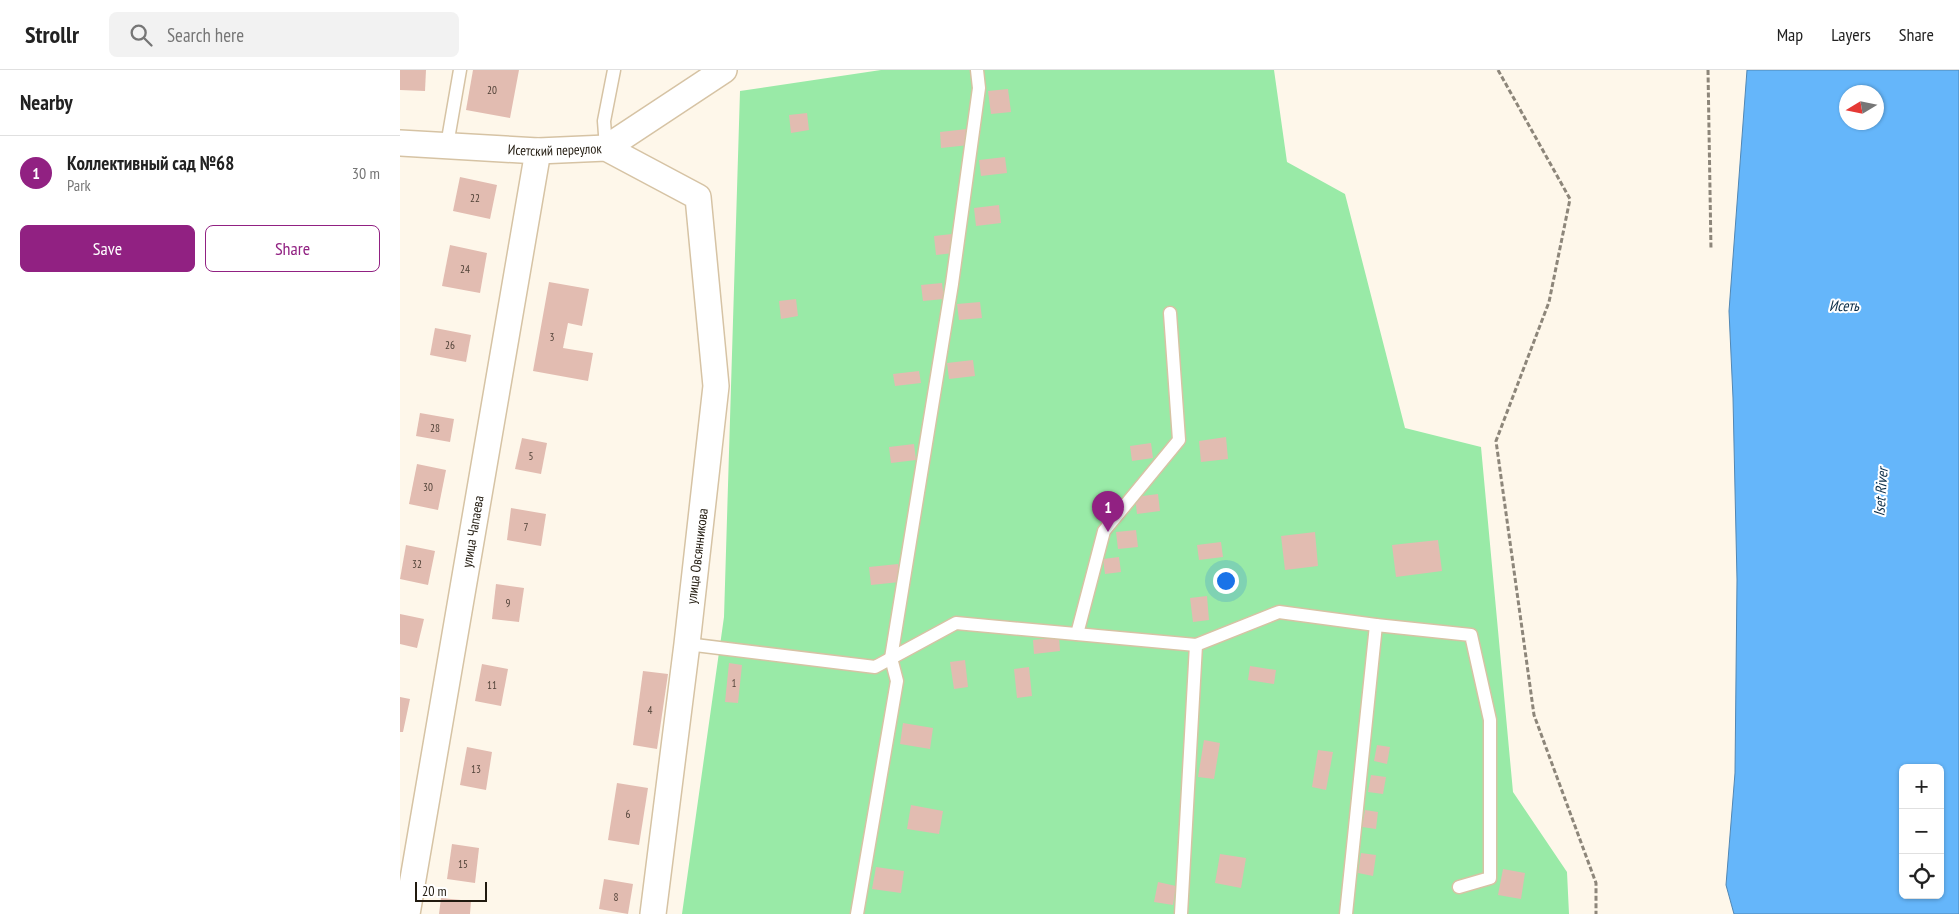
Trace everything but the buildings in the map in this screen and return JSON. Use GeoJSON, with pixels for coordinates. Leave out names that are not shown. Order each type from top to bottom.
{"type":"FeatureCollection","features":[{"type":"Feature","properties":{"kind":"street"},"geometry":{"type":"LineString","coordinates":[[606,148],[724,70]]}},
{"type":"Feature","properties":{"kind":"street","name":"Исетский переулок"},"geometry":{"type":"LineString","coordinates":[[400,143],[538,151],[606,148],[698,197]]}},
{"type":"Feature","properties":{"kind":"street","name":"улица Чапаева"},"geometry":{"type":"LineString","coordinates":[[407,914],[538,151]]}},
{"type":"Feature","properties":{"kind":"street","name":"улица Овсянникова"},"geometry":{"type":"LineString","coordinates":[[652,914],[687,644],[716,386],[698,197]]}},
{"type":"Feature","properties":{"kind":"lane"},"geometry":{"type":"LineString","coordinates":[[447,145],[460,70]]}},
{"type":"Feature","properties":{"kind":"lane"},"geometry":{"type":"LineString","coordinates":[[606,148],[604,121],[614,70]]}},
{"type":"Feature","properties":{"kind":"lane"},"geometry":{"type":"LineString","coordinates":[[857,914],[897,681],[891,658],[952,284],[979,88],[977,70]]}},
{"type":"Feature","properties":{"kind":"lane"},"geometry":{"type":"LineString","coordinates":[[1077,634],[1104,531],[1179,440],[1170,313]]}},
{"type":"Feature","properties":{"kind":"lane"},"geometry":{"type":"LineString","coordinates":[[687,644],[875,667],[956,623],[1196,645],[1279,612],[1471,635],[1490,720],[1490,878],[1459,887]]}},
{"type":"Feature","properties":{"kind":"lane"},"geometry":{"type":"LineString","coordinates":[[1346,914],[1376,625]]}},
{"type":"Feature","properties":{"kind":"lane"},"geometry":{"type":"LineString","coordinates":[[1182,914],[1196,645]]}},
{"type":"Feature","properties":{"kind":"path"},"geometry":{"type":"LineString","coordinates":[[1498,70],[1570,199],[1549,302],[1496,440],[1534,715],[1596,883],[1596,914]]}},
{"type":"Feature","properties":{"kind":"path"},"geometry":{"type":"LineString","coordinates":[[1708,70],[1711,250]]}},
{"type":"Feature","properties":{"kind":"green space"},"geometry":{"type":"Polygon","coordinates":[[[881,70],[1274,70],[1287,162],[1345,194],[1405,428],[1481,447],[1513,792],[1567,872],[1569,914],[682,914],[724,617],[740,91],[881,70]]]}},
{"type":"Feature","properties":{"kind":"water","name":"Исеть"},"geometry":{"type":"Polygon","coordinates":[[[1747,70],[1959,70],[1959,914],[1734,914],[1726,885],[1735,773],[1737,580],[1729,311],[1747,70]]]}},
{"type":"Feature","properties":{"kind":"place","name":"Коллективный сад №68"},"geometry":{"type":"Point","coordinates":[1108,532]}},
{"type":"Feature","properties":{"kind":"water label","name":"Iset River"},"geometry":{"type":"Point","coordinates":[1881,492]}}]}
